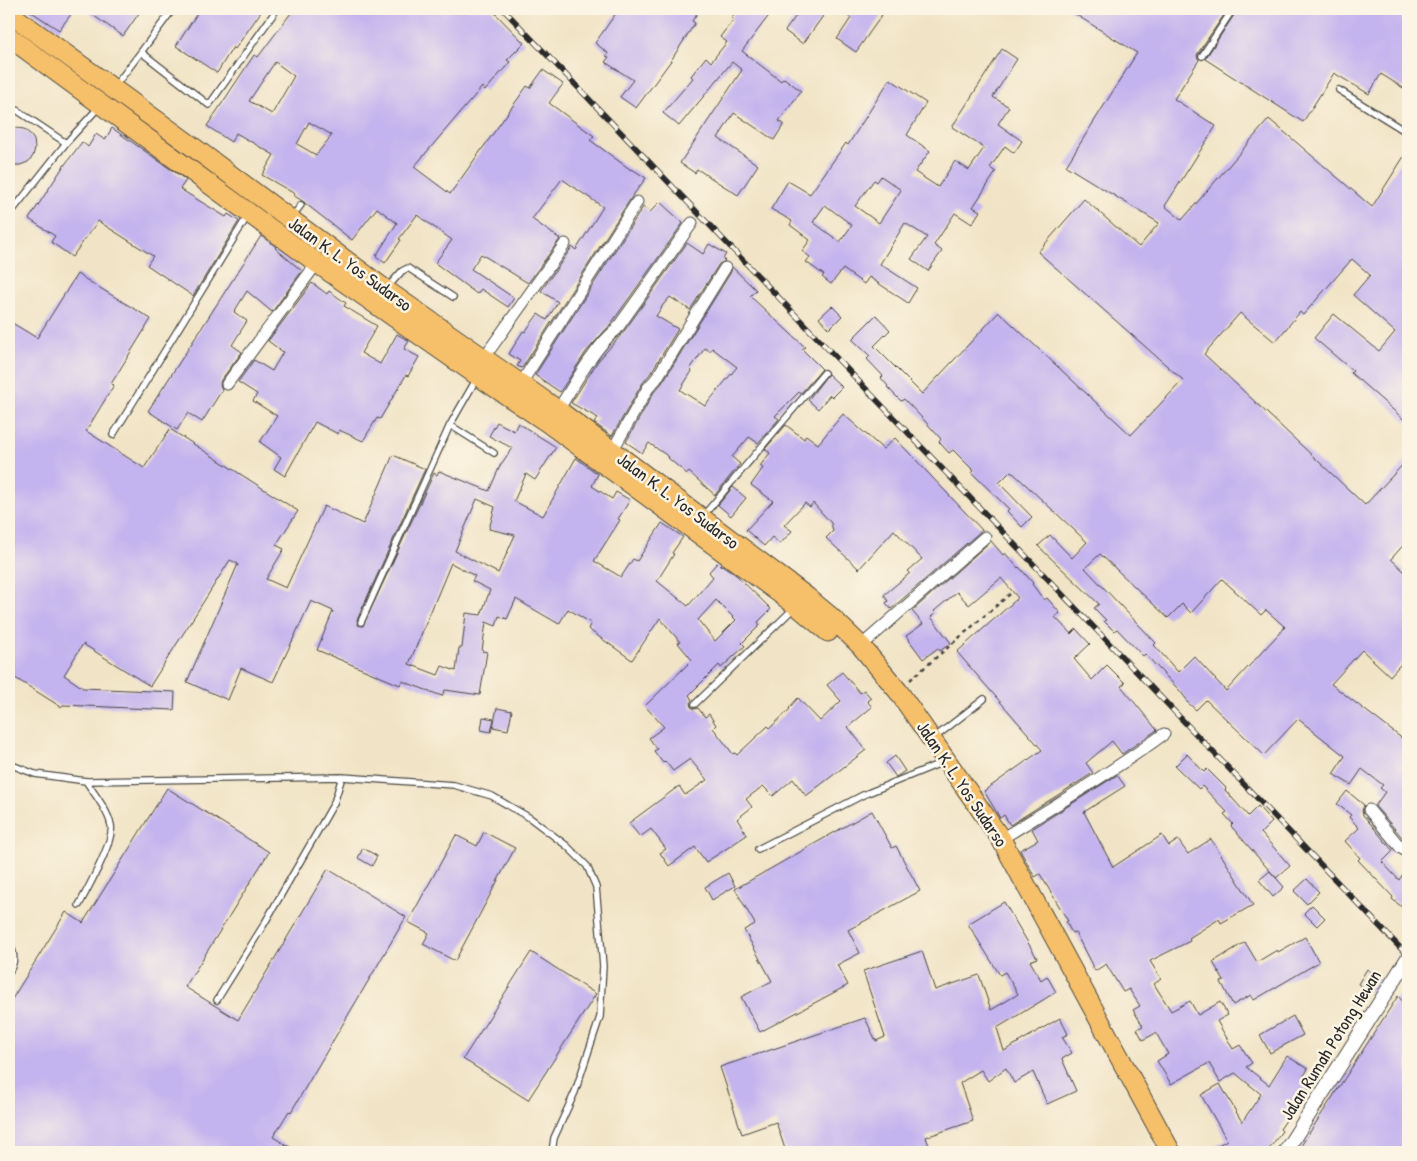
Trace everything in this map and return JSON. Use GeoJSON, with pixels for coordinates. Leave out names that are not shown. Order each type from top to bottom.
{"type":"FeatureCollection","features":[{"type":"Feature","properties":{"kind":"highway","name":"Jalan K. L. Yos Sudarso"},"geometry":{"type":"LineString","coordinates":[[9,13],[113,89],[296,213],[386,290],[548,423],[802,601],[830,616],[861,646],[898,691],[1001,839],[1171,1152]]}},
{"type":"Feature","properties":{"kind":"highway","name":"Jalan K. L. Yos Sudarso"},"geometry":{"type":"LineString","coordinates":[[9,37],[317,263],[480,368],[520,385],[558,410],[701,518],[802,601],[888,696],[992,849],[1159,1152]]}},
{"type":"Feature","properties":{"kind":"street"},"geometry":{"type":"LineString","coordinates":[[520,385],[637,202]]}},
{"type":"Feature","properties":{"kind":"street"},"geometry":{"type":"LineString","coordinates":[[558,410],[581,373],[616,330],[692,223]]}},
{"type":"Feature","properties":{"kind":"street"},"geometry":{"type":"LineString","coordinates":[[480,368],[564,244]]}},
{"type":"Feature","properties":{"kind":"street"},"geometry":{"type":"LineString","coordinates":[[227,384],[317,263]]}},
{"type":"Feature","properties":{"kind":"street"},"geometry":{"type":"LineString","coordinates":[[612,451],[648,388],[656,379],[725,268]]}},
{"type":"Feature","properties":{"kind":"street"},"geometry":{"type":"LineString","coordinates":[[861,646],[985,537]]}},
{"type":"Feature","properties":{"kind":"street"},"geometry":{"type":"LineString","coordinates":[[1001,839],[1095,782],[1164,734]]}},
{"type":"Feature","properties":{"kind":"street"},"geometry":{"type":"LineString","coordinates":[[1369,810],[1401,848],[1408,852]]}},
{"type":"Feature","properties":{"kind":"street","name":"Jalan Rumah Potong Hewan"},"geometry":{"type":"LineString","coordinates":[[1285,1152],[1408,958]]}},
{"type":"Feature","properties":{"kind":"lane"},"geometry":{"type":"LineString","coordinates":[[9,215],[66,143],[101,105],[174,9]]}},
{"type":"Feature","properties":{"kind":"lane"},"geometry":{"type":"LineString","coordinates":[[142,52],[209,105],[277,9]]}},
{"type":"Feature","properties":{"kind":"lane"},"geometry":{"type":"LineString","coordinates":[[1202,56],[1233,9]]}},
{"type":"Feature","properties":{"kind":"lane"},"geometry":{"type":"LineString","coordinates":[[1339,90],[1408,133]]}},
{"type":"Feature","properties":{"kind":"lane"},"geometry":{"type":"LineString","coordinates":[[9,105],[66,143]]}},
{"type":"Feature","properties":{"kind":"lane"},"geometry":{"type":"LineString","coordinates":[[113,435],[250,213]]}},
{"type":"Feature","properties":{"kind":"lane"},"geometry":{"type":"LineString","coordinates":[[386,290],[402,271],[408,268],[453,297]]}},
{"type":"Feature","properties":{"kind":"lane"},"geometry":{"type":"LineString","coordinates":[[361,622],[450,425],[480,368]]}},
{"type":"Feature","properties":{"kind":"lane"},"geometry":{"type":"LineString","coordinates":[[701,518],[824,373]]}},
{"type":"Feature","properties":{"kind":"lane"},"geometry":{"type":"LineString","coordinates":[[450,425],[494,453]]}},
{"type":"Feature","properties":{"kind":"lane"},"geometry":{"type":"LineString","coordinates":[[695,704],[802,601]]}},
{"type":"Feature","properties":{"kind":"lane"},"geometry":{"type":"LineString","coordinates":[[932,740],[984,699]]}},
{"type":"Feature","properties":{"kind":"lane"},"geometry":{"type":"LineString","coordinates":[[9,764],[35,774],[86,781],[342,777],[454,785],[492,796],[530,818],[568,846],[587,866],[596,887],[603,966],[600,1017],[575,1092],[554,1138],[552,1152]]}},
{"type":"Feature","properties":{"kind":"lane"},"geometry":{"type":"LineString","coordinates":[[758,849],[863,795],[936,765]]}},
{"type":"Feature","properties":{"kind":"lane"},"geometry":{"type":"LineString","coordinates":[[217,1000],[263,926],[334,803],[342,777]]}},
{"type":"Feature","properties":{"kind":"lane"},"geometry":{"type":"LineString","coordinates":[[79,905],[104,853],[112,828],[106,811],[86,781]]}},
{"type":"Feature","properties":{"kind":"lane"},"geometry":{"type":"LineString","coordinates":[[9,943],[13,950],[14,963],[9,972]]}},
{"type":"Feature","properties":{"kind":"path"},"geometry":{"type":"LineString","coordinates":[[898,691],[1010,594]]}},
{"type":"Feature","properties":{"kind":"building"},"geometry":{"type":"Polygon","coordinates":[[[27,9],[75,9],[59,30],[27,9]]]}},
{"type":"Feature","properties":{"kind":"building"},"geometry":{"type":"Polygon","coordinates":[[[84,9],[142,9],[123,36],[84,9]]]}},
{"type":"Feature","properties":{"kind":"building"},"geometry":{"type":"Polygon","coordinates":[[[200,9],[263,9],[235,49],[233,47],[217,73],[176,46],[200,9]]]}},
{"type":"Feature","properties":{"kind":"building"},"geometry":{"type":"Polygon","coordinates":[[[294,9],[491,9],[524,43],[507,60],[510,62],[485,91],[482,87],[414,167],[450,194],[527,86],[530,88],[543,70],[563,84],[549,103],[594,136],[590,140],[631,170],[646,178],[631,198],[522,368],[517,366],[520,361],[509,354],[523,331],[525,332],[538,314],[547,320],[558,302],[541,291],[572,247],[576,250],[603,207],[562,179],[532,219],[560,239],[528,283],[481,254],[471,269],[514,298],[508,307],[481,289],[477,294],[435,263],[452,240],[417,215],[399,239],[401,240],[385,263],[376,256],[397,223],[377,208],[352,240],[293,195],[295,194],[262,175],[274,155],[236,133],[231,142],[207,126],[254,55],[258,57],[294,9]],[[275,62],[249,101],[272,114],[294,76],[275,62]],[[309,122],[297,144],[316,155],[332,135],[309,122]]]}},
{"type":"Feature","properties":{"kind":"building"},"geometry":{"type":"Polygon","coordinates":[[[619,9],[700,9],[692,21],[695,23],[670,62],[636,108],[620,97],[633,80],[605,62],[609,57],[606,56],[608,53],[595,43],[619,9]]]}},
{"type":"Feature","properties":{"kind":"building"},"geometry":{"type":"Polygon","coordinates":[[[738,9],[774,9],[742,51],[781,81],[784,78],[801,91],[779,121],[784,124],[774,140],[734,113],[718,138],[758,165],[738,195],[697,169],[695,173],[680,163],[742,70],[732,62],[679,126],[663,113],[693,78],[691,76],[706,57],[711,62],[727,42],[720,37],[733,20],[731,18],[738,9]]]}},
{"type":"Feature","properties":{"kind":"building"},"geometry":{"type":"Polygon","coordinates":[[[801,9],[828,9],[803,44],[785,31],[801,9]]]}},
{"type":"Feature","properties":{"kind":"building"},"geometry":{"type":"Polygon","coordinates":[[[838,9],[873,9],[882,15],[856,52],[837,39],[851,18],[838,9]]]}},
{"type":"Feature","properties":{"kind":"building"},"geometry":{"type":"Polygon","coordinates":[[[1067,9],[1228,9],[1198,53],[1199,60],[1174,99],[1216,126],[1165,206],[1182,220],[1269,119],[1372,207],[1408,150],[1408,423],[1351,373],[1353,371],[1314,338],[1334,314],[1379,351],[1395,332],[1353,295],[1370,275],[1352,259],[1303,315],[1300,312],[1275,342],[1240,313],[1204,354],[1365,505],[1408,459],[1408,540],[1391,559],[1408,575],[1408,656],[1390,676],[1362,650],[1331,684],[1408,743],[1408,844],[1375,806],[1385,792],[1380,788],[1383,785],[1362,769],[1351,785],[1333,774],[1345,756],[1298,719],[1264,755],[1206,700],[1196,710],[1186,701],[1180,691],[1145,654],[1143,656],[1117,629],[1114,631],[1104,621],[1106,620],[1094,608],[1099,604],[1038,546],[1050,535],[1072,558],[1087,542],[1011,471],[999,483],[1032,517],[1022,527],[1007,511],[1009,509],[972,473],[974,471],[953,450],[949,453],[939,442],[941,439],[923,419],[904,399],[901,401],[887,387],[881,378],[883,376],[867,359],[870,356],[852,339],[876,315],[890,330],[874,346],[922,394],[999,312],[1131,435],[1183,380],[1038,252],[1084,199],[1139,247],[1159,223],[1066,166],[1137,53],[1067,9]],[[1100,554],[1085,568],[1156,643],[1154,645],[1178,672],[1194,656],[1226,691],[1285,627],[1266,610],[1261,615],[1222,579],[1191,613],[1182,604],[1168,618],[1100,554]]]}},
{"type":"Feature","properties":{"kind":"building"},"geometry":{"type":"Polygon","coordinates":[[[1238,9],[1408,9],[1408,91],[1381,74],[1369,94],[1334,73],[1303,122],[1205,59],[1238,9]]]}},
{"type":"Feature","properties":{"kind":"building"},"geometry":{"type":"Polygon","coordinates":[[[1002,49],[1017,59],[993,97],[1009,107],[998,124],[1022,141],[1014,153],[1005,146],[990,168],[996,172],[973,207],[980,211],[972,224],[955,213],[934,245],[942,251],[928,271],[911,259],[927,237],[905,223],[880,264],[917,288],[908,303],[869,277],[864,284],[843,269],[831,284],[822,277],[824,275],[806,262],[810,257],[802,251],[810,240],[790,225],[792,221],[771,209],[788,181],[810,194],[846,143],[848,145],[890,79],[926,103],[907,135],[930,151],[915,172],[938,187],[955,161],[969,170],[984,148],[952,127],[1002,49]],[[881,176],[877,182],[874,180],[855,206],[879,223],[901,190],[881,176]],[[825,205],[813,222],[840,242],[852,225],[825,205]]]}},
{"type":"Feature","properties":{"kind":"building"},"geometry":{"type":"Polygon","coordinates":[[[112,128],[186,180],[180,189],[226,217],[228,214],[239,221],[193,296],[147,265],[153,256],[98,221],[72,257],[51,242],[55,236],[29,219],[82,142],[88,147],[96,134],[105,140],[112,128]]]}},
{"type":"Feature","properties":{"kind":"building"},"geometry":{"type":"Polygon","coordinates":[[[9,129],[24,129],[30,134],[34,140],[35,148],[33,156],[28,162],[20,165],[9,165],[9,129]]]}},
{"type":"Feature","properties":{"kind":"building"},"geometry":{"type":"Polygon","coordinates":[[[660,202],[683,223],[610,325],[586,352],[560,392],[535,375],[643,207],[650,212],[660,202]]]}},
{"type":"Feature","properties":{"kind":"building"},"geometry":{"type":"Polygon","coordinates":[[[261,236],[302,271],[272,312],[247,291],[234,312],[247,321],[232,345],[242,352],[221,380],[222,390],[202,422],[188,413],[177,430],[148,411],[261,236]]]}},
{"type":"Feature","properties":{"kind":"building"},"geometry":{"type":"Polygon","coordinates":[[[687,243],[703,254],[709,244],[726,254],[723,259],[725,261],[719,264],[690,310],[670,297],[663,305],[656,316],[678,329],[642,384],[612,436],[594,423],[598,418],[571,403],[598,361],[622,334],[687,243]]]}},
{"type":"Feature","properties":{"kind":"building"},"geometry":{"type":"Polygon","coordinates":[[[732,267],[756,290],[750,296],[805,347],[802,349],[822,369],[801,393],[799,392],[775,416],[779,419],[758,443],[749,437],[732,457],[740,464],[715,495],[689,472],[687,474],[669,457],[649,443],[642,453],[626,442],[654,392],[662,383],[731,272],[732,267]],[[705,348],[690,369],[692,371],[680,390],[705,406],[737,367],[712,348],[710,351],[705,348]]]}},
{"type":"Feature","properties":{"kind":"building"},"geometry":{"type":"Polygon","coordinates":[[[77,274],[151,319],[111,384],[114,385],[86,431],[144,468],[170,429],[298,511],[276,545],[284,549],[266,579],[286,588],[324,506],[363,524],[393,455],[425,469],[357,620],[358,625],[363,626],[434,473],[437,475],[439,471],[489,491],[500,466],[512,448],[489,436],[497,422],[514,431],[518,423],[556,447],[535,480],[526,474],[514,501],[543,516],[576,458],[598,474],[592,486],[612,499],[616,492],[630,500],[618,519],[620,520],[594,561],[621,577],[633,559],[637,561],[662,523],[683,537],[657,581],[688,606],[713,577],[709,572],[717,563],[736,575],[771,609],[758,622],[760,625],[742,643],[745,646],[721,668],[719,665],[689,695],[692,700],[690,703],[691,707],[694,709],[698,708],[705,717],[709,714],[716,725],[713,728],[733,754],[737,755],[768,726],[770,728],[790,709],[798,698],[820,721],[841,701],[827,685],[842,672],[860,693],[864,690],[871,698],[867,701],[872,707],[848,727],[866,750],[806,796],[793,779],[773,796],[763,786],[746,799],[752,807],[737,819],[747,835],[706,862],[695,847],[669,866],[660,853],[666,849],[651,829],[640,837],[629,823],[679,786],[685,795],[707,780],[690,759],[673,771],[665,761],[663,763],[654,751],[657,749],[649,738],[664,727],[645,706],[692,660],[660,618],[632,660],[588,629],[591,623],[568,609],[559,624],[516,599],[507,619],[499,616],[496,626],[486,622],[482,651],[487,652],[480,695],[445,690],[442,696],[402,681],[400,685],[317,650],[333,611],[311,601],[273,682],[241,668],[228,700],[187,682],[238,564],[230,560],[150,686],[83,644],[64,675],[83,688],[175,692],[174,710],[63,705],[61,707],[9,674],[9,321],[37,338],[77,274]],[[477,499],[455,551],[498,573],[515,535],[489,529],[495,507],[477,499]],[[451,563],[409,664],[438,675],[442,666],[456,671],[459,648],[462,648],[466,613],[481,615],[490,590],[472,581],[475,576],[451,563]],[[716,600],[698,620],[715,641],[736,620],[716,600]]]}},
{"type":"Feature","properties":{"kind":"building"},"geometry":{"type":"Polygon","coordinates":[[[312,283],[327,294],[329,291],[346,303],[344,306],[377,326],[361,353],[380,364],[397,334],[409,341],[404,349],[419,357],[380,419],[377,418],[363,441],[339,430],[338,434],[315,422],[285,476],[274,469],[281,457],[260,442],[277,416],[253,401],[257,394],[238,382],[254,360],[272,371],[283,352],[268,341],[312,283]]]}},
{"type":"Feature","properties":{"kind":"building"},"geometry":{"type":"Polygon","coordinates":[[[832,306],[842,316],[829,329],[819,318],[832,306]]]}},
{"type":"Feature","properties":{"kind":"building"},"geometry":{"type":"Polygon","coordinates":[[[828,374],[842,387],[832,397],[830,395],[818,409],[808,400],[828,374]]]}},
{"type":"Feature","properties":{"kind":"building"},"geometry":{"type":"Polygon","coordinates":[[[843,414],[883,449],[895,438],[982,530],[891,609],[886,603],[888,601],[884,595],[910,573],[908,571],[922,559],[894,530],[859,569],[826,538],[833,531],[831,523],[813,503],[810,507],[805,503],[784,525],[792,531],[780,544],[772,537],[764,546],[746,530],[773,501],[751,485],[763,468],[760,466],[770,453],[765,449],[786,425],[804,439],[806,435],[818,444],[843,414]]]}},
{"type":"Feature","properties":{"kind":"building"},"geometry":{"type":"Polygon","coordinates":[[[733,487],[746,498],[731,516],[718,505],[733,487]]]}},
{"type":"Feature","properties":{"kind":"building"},"geometry":{"type":"Polygon","coordinates":[[[991,541],[1003,555],[1005,553],[1019,567],[1044,600],[1047,598],[1060,613],[1055,617],[1071,634],[1076,629],[1090,644],[1074,659],[1092,680],[1107,665],[1125,683],[1121,686],[1157,730],[1122,754],[1112,741],[1086,763],[1093,773],[1010,825],[1004,815],[1000,818],[984,791],[1042,750],[957,652],[1018,598],[1001,578],[969,605],[957,592],[934,611],[936,613],[931,617],[951,643],[940,651],[938,648],[923,659],[906,636],[923,624],[912,611],[991,541]]]}},
{"type":"Feature","properties":{"kind":"building"},"geometry":{"type":"Polygon","coordinates":[[[497,708],[512,711],[508,730],[493,727],[497,708]]]}},
{"type":"Feature","properties":{"kind":"building"},"geometry":{"type":"Polygon","coordinates":[[[483,717],[494,719],[491,732],[481,730],[483,717]]]}},
{"type":"Feature","properties":{"kind":"building"},"geometry":{"type":"Polygon","coordinates":[[[1187,754],[1204,772],[1207,769],[1226,788],[1225,790],[1248,816],[1258,806],[1272,822],[1261,833],[1290,866],[1276,878],[1231,826],[1233,824],[1224,814],[1227,812],[1202,786],[1199,789],[1175,766],[1187,754]]]}},
{"type":"Feature","properties":{"kind":"building"},"geometry":{"type":"Polygon","coordinates":[[[895,756],[905,771],[896,777],[886,763],[895,756]]]}},
{"type":"Feature","properties":{"kind":"building"},"geometry":{"type":"Polygon","coordinates":[[[1117,775],[1125,786],[1084,812],[1113,867],[1162,835],[1169,846],[1178,840],[1188,854],[1211,839],[1253,905],[1221,923],[1219,919],[1189,938],[1190,941],[1150,961],[1161,979],[1154,984],[1171,1011],[1190,1001],[1198,1015],[1220,1002],[1228,1015],[1217,1021],[1233,1049],[1240,1045],[1252,1063],[1246,1067],[1269,1085],[1287,1056],[1308,1069],[1303,1077],[1312,1083],[1280,1129],[1282,1131],[1267,1152],[1206,1152],[1227,1140],[1201,1095],[1220,1084],[1242,1122],[1261,1094],[1235,1073],[1220,1082],[1209,1063],[1171,1084],[1157,1061],[1168,1054],[1156,1033],[1143,1040],[1137,1029],[1143,1026],[1133,1010],[1140,1006],[1129,989],[1123,992],[1106,964],[1095,971],[1075,932],[1072,933],[1066,922],[1068,921],[1040,874],[1035,877],[1020,850],[1038,840],[1032,829],[1117,775]]]}},
{"type":"Feature","properties":{"kind":"building"},"geometry":{"type":"Polygon","coordinates":[[[167,788],[269,852],[185,987],[238,1020],[328,869],[406,917],[291,1112],[289,1111],[273,1137],[298,1152],[22,1152],[9,1144],[9,1004],[66,912],[83,923],[167,788]]]}},
{"type":"Feature","properties":{"kind":"building"},"geometry":{"type":"Polygon","coordinates":[[[1347,791],[1364,805],[1363,815],[1393,851],[1382,862],[1399,880],[1408,867],[1408,912],[1392,899],[1393,897],[1358,860],[1360,858],[1345,841],[1359,828],[1349,817],[1351,815],[1337,804],[1347,791]]]}},
{"type":"Feature","properties":{"kind":"building"},"geometry":{"type":"Polygon","coordinates":[[[872,811],[892,848],[896,846],[920,891],[848,930],[860,953],[837,965],[848,985],[760,1032],[741,997],[772,981],[744,930],[755,924],[735,889],[872,811]]]}},
{"type":"Feature","properties":{"kind":"building"},"geometry":{"type":"Polygon","coordinates":[[[484,832],[515,848],[455,961],[423,944],[429,933],[408,922],[456,835],[477,846],[484,832]]]}},
{"type":"Feature","properties":{"kind":"building"},"geometry":{"type":"Polygon","coordinates":[[[363,848],[377,856],[372,866],[358,858],[363,848]]]}},
{"type":"Feature","properties":{"kind":"building"},"geometry":{"type":"Polygon","coordinates":[[[1270,871],[1284,887],[1273,897],[1259,880],[1270,871]]]}},
{"type":"Feature","properties":{"kind":"building"},"geometry":{"type":"Polygon","coordinates":[[[728,873],[735,886],[712,900],[705,887],[728,873]]]}},
{"type":"Feature","properties":{"kind":"building"},"geometry":{"type":"Polygon","coordinates":[[[1307,879],[1319,892],[1307,904],[1294,891],[1307,879]]]}},
{"type":"Feature","properties":{"kind":"building"},"geometry":{"type":"Polygon","coordinates":[[[1004,902],[1037,958],[1030,961],[1041,980],[1047,976],[1056,992],[997,1028],[1004,1051],[1060,1018],[1068,1034],[1062,1037],[1072,1053],[1062,1059],[1076,1091],[1047,1104],[1033,1072],[1014,1083],[1006,1068],[988,1081],[981,1070],[960,1083],[973,1121],[926,1137],[931,1152],[786,1152],[776,1122],[742,1134],[720,1067],[865,1018],[876,1041],[885,1037],[863,971],[922,951],[935,990],[979,975],[991,1010],[1018,994],[1005,972],[1000,975],[968,924],[1004,902]]]}},
{"type":"Feature","properties":{"kind":"building"},"geometry":{"type":"Polygon","coordinates":[[[1312,905],[1325,918],[1317,926],[1304,913],[1312,905]]]}},
{"type":"Feature","properties":{"kind":"building"},"geometry":{"type":"Polygon","coordinates":[[[1305,937],[1319,962],[1254,1000],[1251,995],[1233,1005],[1221,982],[1224,981],[1213,962],[1245,942],[1257,962],[1305,937]]]}},
{"type":"Feature","properties":{"kind":"building"},"geometry":{"type":"Polygon","coordinates":[[[531,952],[596,994],[528,1100],[463,1059],[531,952]]]}},
{"type":"Feature","properties":{"kind":"building"},"geometry":{"type":"Polygon","coordinates":[[[1367,969],[1380,978],[1370,992],[1358,984],[1367,969]]]}},
{"type":"Feature","properties":{"kind":"building"},"geometry":{"type":"Polygon","coordinates":[[[1398,996],[1408,1007],[1408,1152],[1297,1152],[1398,996]]]}},
{"type":"Feature","properties":{"kind":"building"},"geometry":{"type":"Polygon","coordinates":[[[1293,1016],[1303,1035],[1270,1053],[1260,1035],[1293,1016]]]}},
{"type":"Feature","properties":{"kind":"railway"},"geometry":{"type":"LineString","coordinates":[[503,9],[1408,956]]}}]}
